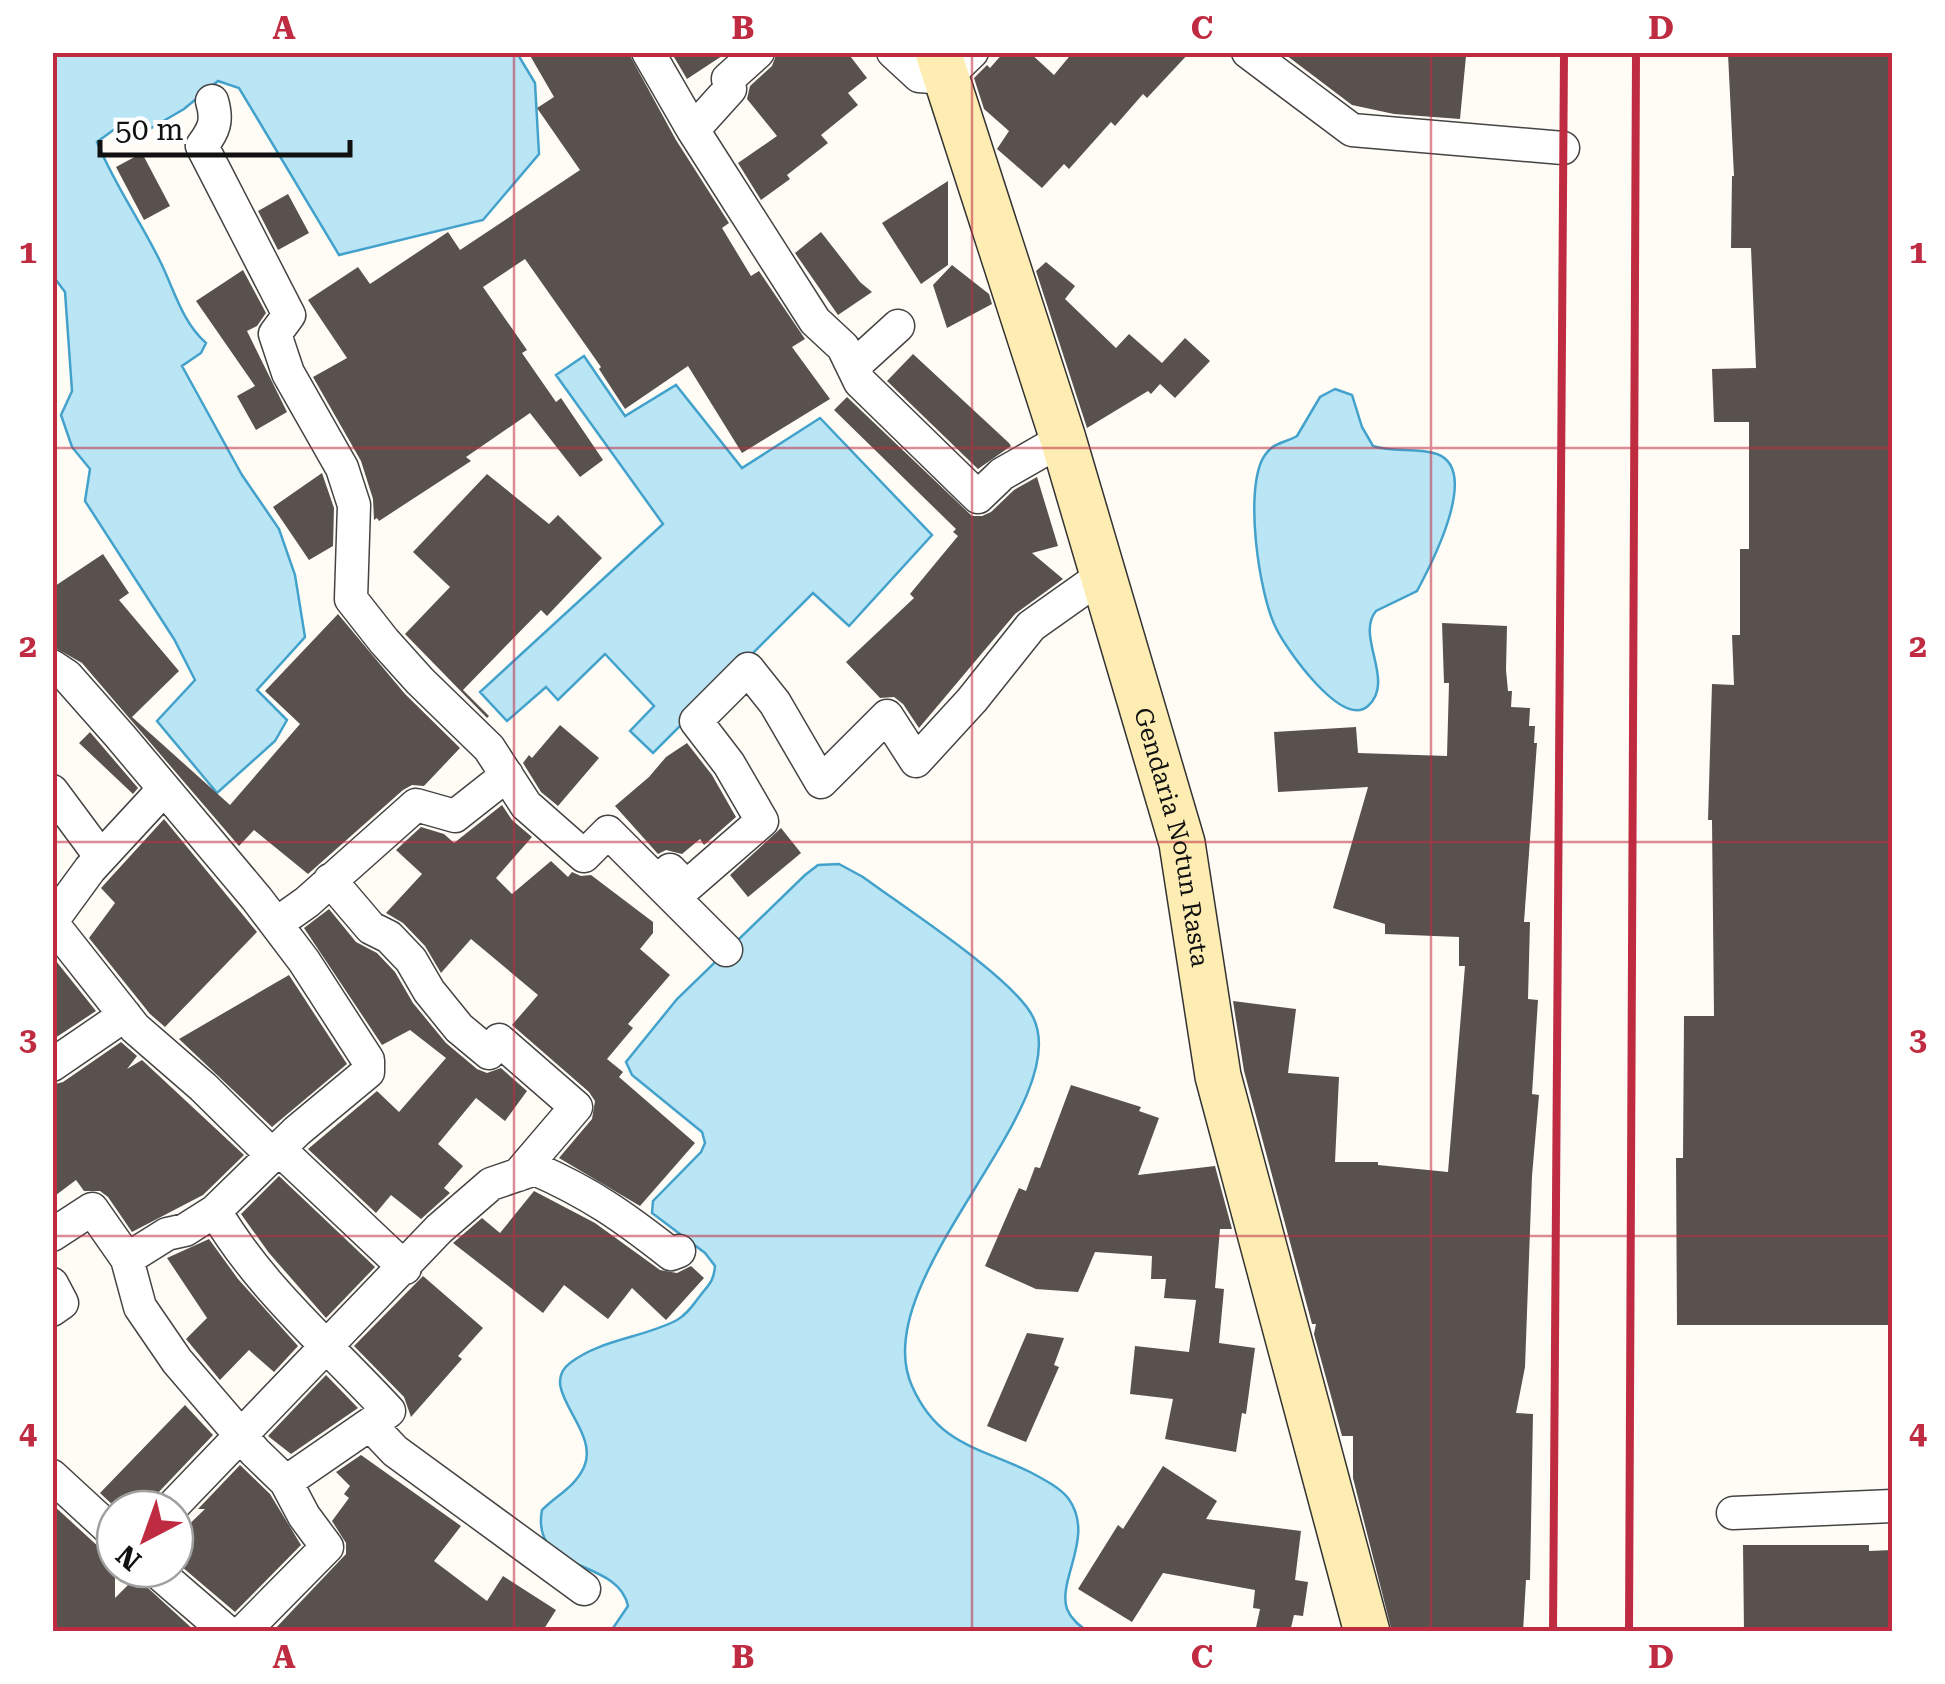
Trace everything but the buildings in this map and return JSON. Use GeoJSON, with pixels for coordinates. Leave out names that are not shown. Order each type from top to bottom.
{"type":"FeatureCollection","features":[{"type":"Feature","properties":{"kind":"main road","name":"Gendaria Notun Rasta"},"geometry":{"type":"LineString","coordinates":[[952,61],[1182,843],[1218,1076],[1367,1632]]}},
{"type":"Feature","properties":{"kind":"street"},"geometry":{"type":"LineString","coordinates":[[648,52],[693,130],[816,321],[842,347],[860,382],[978,497],[1002,474],[1063,439]]}},
{"type":"Feature","properties":{"kind":"street"},"geometry":{"type":"LineString","coordinates":[[693,130],[730,89],[728,79],[732,73],[758,52]]}},
{"type":"Feature","properties":{"kind":"street"},"geometry":{"type":"LineString","coordinates":[[893,52],[919,76],[952,61]]}},
{"type":"Feature","properties":{"kind":"street"},"geometry":{"type":"LineString","coordinates":[[1248,52],[1352,130],[1563,148]]}},
{"type":"Feature","properties":{"kind":"street"},"geometry":{"type":"LineString","coordinates":[[212,101],[216,115],[214,130],[202,146],[289,315],[275,334],[288,374],[342,468],[354,505],[351,598],[384,642],[489,748],[526,805],[584,856],[608,832],[726,950]]}},
{"type":"Feature","properties":{"kind":"street"},"geometry":{"type":"LineString","coordinates":[[853,367],[898,326]]}},
{"type":"Feature","properties":{"kind":"street"},"geometry":{"type":"LineString","coordinates":[[657,883],[670,870],[686,887],[762,822],[728,764],[696,721],[748,669],[774,703],[821,782],[886,716],[916,761],[972,700],[1031,626],[1103,575]]}},
{"type":"Feature","properties":{"kind":"street"},"geometry":{"type":"LineString","coordinates":[[52,666],[77,688],[276,924],[304,960],[368,1060],[368,1072],[275,1152],[215,1211],[127,1259]]}},
{"type":"Feature","properties":{"kind":"street"},"geometry":{"type":"LineString","coordinates":[[276,924],[416,804],[455,816],[507,775]]}},
{"type":"Feature","properties":{"kind":"street"},"geometry":{"type":"LineString","coordinates":[[163,790],[101,856],[52,922],[135,1028],[405,1268]]}},
{"type":"Feature","properties":{"kind":"street"},"geometry":{"type":"LineString","coordinates":[[52,791],[101,856]]}},
{"type":"Feature","properties":{"kind":"street"},"geometry":{"type":"LineString","coordinates":[[330,880],[372,928],[389,937],[411,960],[429,991],[459,1028],[489,1053],[500,1040],[576,1107],[518,1174]]}},
{"type":"Feature","properties":{"kind":"street"},"geometry":{"type":"LineString","coordinates":[[52,1065],[125,1014]]}},
{"type":"Feature","properties":{"kind":"street"},"geometry":{"type":"LineString","coordinates":[[189,1489],[440,1229],[491,1184],[536,1169],[583,1190],[624,1216],[671,1254],[680,1250]]}},
{"type":"Feature","properties":{"kind":"street"},"geometry":{"type":"LineString","coordinates":[[52,1234],[92,1209],[127,1259],[140,1307],[177,1361],[286,1482],[327,1547],[243,1632]]}},
{"type":"Feature","properties":{"kind":"street"},"geometry":{"type":"LineString","coordinates":[[215,1211],[241,1254],[325,1348],[389,1411],[286,1482]]}},
{"type":"Feature","properties":{"kind":"street"},"geometry":{"type":"LineString","coordinates":[[52,1284],[62,1303],[52,1310]]}},
{"type":"Feature","properties":{"kind":"street"},"geometry":{"type":"LineString","coordinates":[[374,1424],[376,1432],[395,1451],[584,1589]]}},
{"type":"Feature","properties":{"kind":"street"},"geometry":{"type":"LineString","coordinates":[[52,1476],[95,1516]]}},
{"type":"Feature","properties":{"kind":"street"},"geometry":{"type":"LineString","coordinates":[[1733,1513],[1892,1506]]}},
{"type":"Feature","properties":{"kind":"street"},"geometry":{"type":"LineString","coordinates":[[177,1589],[227,1632]]}},
{"type":"Feature","properties":{"kind":"water"},"geometry":{"type":"Polygon","coordinates":[[[53,53],[517,53],[535,83],[539,154],[483,220],[339,255],[239,88],[218,81],[184,109],[148,130],[123,123],[97,142],[185,315],[206,343],[201,353],[182,366],[242,475],[279,529],[295,575],[305,637],[257,690],[287,720],[275,741],[217,793],[157,721],[195,680],[174,639],[85,501],[90,469],[72,447],[61,415],[72,391],[65,292],[53,276],[53,53]]]}},
{"type":"Feature","properties":{"kind":"water"},"geometry":{"type":"Polygon","coordinates":[[[584,356],[625,416],[676,385],[742,468],[820,418],[932,535],[849,626],[813,593],[653,753],[630,731],[654,706],[605,654],[558,700],[546,687],[507,721],[480,692],[663,524],[556,375],[584,356]]]}},
{"type":"Feature","properties":{"kind":"water"},"geometry":{"type":"Polygon","coordinates":[[[1335,389],[1352,395],[1373,446],[1437,454],[1449,463],[1454,478],[1449,519],[1417,591],[1376,611],[1371,621],[1378,684],[1376,696],[1368,706],[1357,710],[1344,706],[1316,684],[1276,628],[1259,567],[1254,515],[1258,470],[1265,455],[1297,436],[1320,397],[1335,389]]]}},
{"type":"Feature","properties":{"kind":"water"},"geometry":{"type":"Polygon","coordinates":[[[839,864],[863,877],[981,963],[1022,1001],[1033,1017],[1038,1054],[1026,1097],[941,1246],[917,1296],[905,1343],[912,1386],[934,1421],[962,1442],[1030,1472],[1068,1498],[1078,1527],[1065,1597],[1073,1619],[1087,1631],[611,1631],[628,1606],[621,1590],[609,1579],[561,1556],[549,1546],[542,1531],[542,1510],[576,1480],[587,1453],[564,1398],[562,1373],[582,1355],[681,1317],[708,1286],[715,1270],[705,1253],[652,1213],[653,1201],[701,1152],[705,1143],[702,1132],[632,1075],[626,1062],[677,999],[805,875],[818,865],[839,864]]]}},
{"type":"Feature","properties":{"kind":"railway"},"geometry":{"type":"LineString","coordinates":[[1553,1632],[1564,52]]}},
{"type":"Feature","properties":{"kind":"railway"},"geometry":{"type":"LineString","coordinates":[[1629,1632],[1636,52]]}}]}
